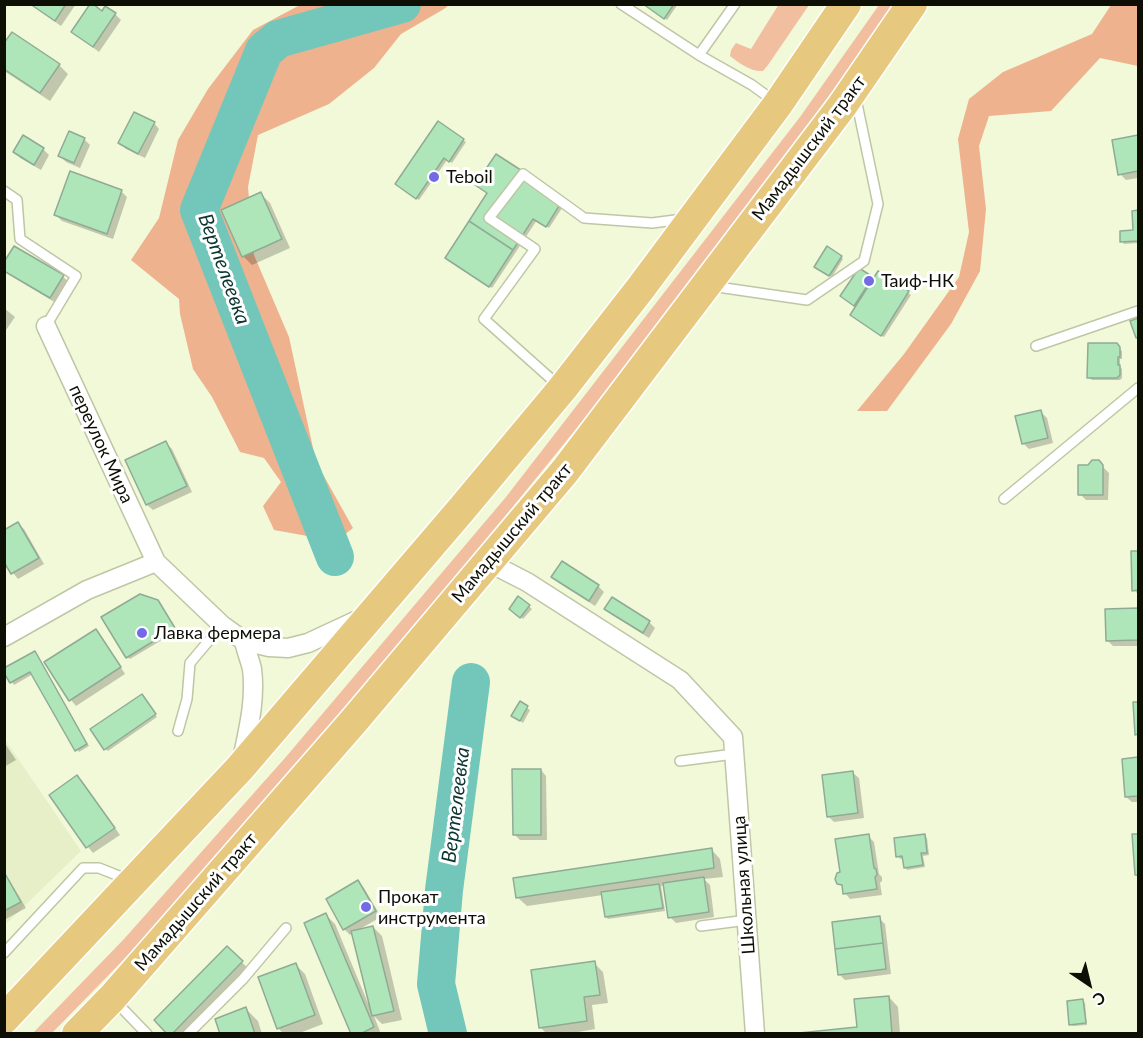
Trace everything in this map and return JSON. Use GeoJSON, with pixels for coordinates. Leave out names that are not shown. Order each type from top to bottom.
{"type":"FeatureCollection","features":[{"type":"Feature","properties":{"kind":"main road"},"geometry":{"type":"LineString","coordinates":[[4,1019],[240,768],[562,389],[694,218],[778,104],[846,4]]}},
{"type":"Feature","properties":{"kind":"main road","name":"Мамадышский тракт"},"geometry":{"type":"LineString","coordinates":[[77,1034],[112,998],[353,722],[565,471],[854,89],[912,4]]}},
{"type":"Feature","properties":{"kind":"street","name":"переулок Мира"},"geometry":{"type":"LineString","coordinates":[[46,326],[156,562]]}},
{"type":"Feature","properties":{"kind":"street"},"geometry":{"type":"LineString","coordinates":[[4,637],[87,590],[156,562],[222,625],[244,641],[269,647],[288,648],[308,643],[374,612]]}},
{"type":"Feature","properties":{"kind":"street"},"geometry":{"type":"LineString","coordinates":[[488,562],[527,582],[680,680],[734,746]]}},
{"type":"Feature","properties":{"kind":"street"},"geometry":{"type":"LineString","coordinates":[[240,768],[254,692],[251,667],[244,641]]}},
{"type":"Feature","properties":{"kind":"street","name":"Школьная улица"},"geometry":{"type":"LineString","coordinates":[[734,746],[755,1034]]}},
{"type":"Feature","properties":{"kind":"lane"},"geometry":{"type":"LineString","coordinates":[[621,4],[699,55],[752,85],[778,104]]}},
{"type":"Feature","properties":{"kind":"lane"},"geometry":{"type":"LineString","coordinates":[[699,55],[735,4]]}},
{"type":"Feature","properties":{"kind":"lane"},"geometry":{"type":"LineString","coordinates":[[706,286],[807,300],[864,261],[878,204],[854,89]]}},
{"type":"Feature","properties":{"kind":"lane"},"geometry":{"type":"LineString","coordinates":[[562,389],[484,319],[536,249],[489,218],[523,174],[584,218],[652,223],[694,218]]}},
{"type":"Feature","properties":{"kind":"lane"},"geometry":{"type":"LineString","coordinates":[[4,191],[17,200],[20,239],[76,276],[46,326]]}},
{"type":"Feature","properties":{"kind":"lane"},"geometry":{"type":"LineString","coordinates":[[1036,346],[1138,311]]}},
{"type":"Feature","properties":{"kind":"lane"},"geometry":{"type":"LineString","coordinates":[[1004,499],[1138,388]]}},
{"type":"Feature","properties":{"kind":"lane"},"geometry":{"type":"LineString","coordinates":[[178,731],[187,699],[190,663],[222,625]]}},
{"type":"Feature","properties":{"kind":"lane"},"geometry":{"type":"LineString","coordinates":[[680,761],[734,746]]}},
{"type":"Feature","properties":{"kind":"lane"},"geometry":{"type":"LineString","coordinates":[[4,953],[83,868],[99,867],[135,882]]}},
{"type":"Feature","properties":{"kind":"lane"},"geometry":{"type":"LineString","coordinates":[[701,926],[747,920]]}},
{"type":"Feature","properties":{"kind":"lane"},"geometry":{"type":"LineString","coordinates":[[188,1034],[243,979],[286,928]]}},
{"type":"Feature","properties":{"kind":"lane"},"geometry":{"type":"LineString","coordinates":[[112,998],[147,1034]]}},
{"type":"Feature","properties":{"kind":"shaded area"},"geometry":{"type":"Polygon","coordinates":[[[779,4],[809,5],[763,71],[750,69],[730,56],[736,43],[751,49],[779,4]]]}},
{"type":"Feature","properties":{"kind":"shaded area"},"geometry":{"type":"Polygon","coordinates":[[[300,5],[449,5],[401,34],[374,68],[329,104],[258,135],[248,187],[254,255],[289,337],[316,462],[353,528],[321,553],[313,537],[274,530],[263,506],[281,482],[264,458],[240,452],[212,397],[193,369],[180,314],[179,299],[131,260],[159,218],[178,140],[208,89],[253,30],[300,5]]]}},
{"type":"Feature","properties":{"kind":"shaded area"},"geometry":{"type":"Polygon","coordinates":[[[879,5],[894,5],[649,339],[516,503],[299,765],[137,946],[52,1033],[32,1034],[124,939],[285,758],[506,497],[800,117],[879,5]]]}},
{"type":"Feature","properties":{"kind":"shaded area"},"geometry":{"type":"Polygon","coordinates":[[[1111,5],[1138,5],[1138,66],[1100,58],[1051,111],[989,116],[979,146],[986,209],[980,271],[951,324],[887,411],[857,411],[904,354],[959,277],[969,232],[958,139],[969,99],[1003,72],[1092,34],[1111,5]]]}},
{"type":"Feature","properties":{"kind":"shaded area"},"geometry":{"type":"Polygon","coordinates":[[[4,738],[81,851],[5,925],[4,925],[4,738]]]}},
{"type":"Feature","properties":{"kind":"building"},"geometry":{"type":"Polygon","coordinates":[[[34,4],[66,4],[55,21],[33,6],[34,4]]]}},
{"type":"Feature","properties":{"kind":"building"},"geometry":{"type":"Polygon","coordinates":[[[90,4],[102,11],[105,6],[116,13],[93,47],[71,32],[90,4]]]}},
{"type":"Feature","properties":{"kind":"building"},"geometry":{"type":"Polygon","coordinates":[[[643,4],[674,4],[664,19],[643,4]]]}},
{"type":"Feature","properties":{"kind":"building"},"geometry":{"type":"Polygon","coordinates":[[[12,32],[60,64],[40,93],[4,69],[4,43],[12,32]]]}},
{"type":"Feature","properties":{"kind":"building"},"geometry":{"type":"Polygon","coordinates":[[[134,112],[155,122],[138,154],[118,143],[134,112]]]}},
{"type":"Feature","properties":{"kind":"building"},"geometry":{"type":"Polygon","coordinates":[[[438,121],[464,139],[449,162],[444,158],[416,199],[395,184],[438,121]]]}},
{"type":"Feature","properties":{"kind":"building"},"geometry":{"type":"Polygon","coordinates":[[[69,131],[85,138],[74,163],[58,156],[69,131]]]}},
{"type":"Feature","properties":{"kind":"building"},"geometry":{"type":"Polygon","coordinates":[[[23,135],[44,148],[34,165],[13,152],[23,135]]]}},
{"type":"Feature","properties":{"kind":"building"},"geometry":{"type":"Polygon","coordinates":[[[1138,135],[1138,171],[1118,175],[1112,140],[1138,135]]]}},
{"type":"Feature","properties":{"kind":"building"},"geometry":{"type":"Polygon","coordinates":[[[496,154],[564,198],[546,227],[533,219],[513,250],[469,221],[487,193],[475,185],[496,154]]]}},
{"type":"Feature","properties":{"kind":"building"},"geometry":{"type":"Polygon","coordinates":[[[70,171],[122,190],[107,234],[54,215],[70,171]]]}},
{"type":"Feature","properties":{"kind":"building"},"geometry":{"type":"Polygon","coordinates":[[[261,192],[282,239],[242,257],[221,210],[261,192]]]}},
{"type":"Feature","properties":{"kind":"building"},"geometry":{"type":"Polygon","coordinates":[[[1138,210],[1138,241],[1120,242],[1120,231],[1133,230],[1132,211],[1138,210]]]}},
{"type":"Feature","properties":{"kind":"building"},"geometry":{"type":"Polygon","coordinates":[[[469,221],[513,250],[489,287],[445,258],[469,221]]]}},
{"type":"Feature","properties":{"kind":"building"},"geometry":{"type":"Polygon","coordinates":[[[14,246],[64,275],[50,298],[4,271],[4,262],[14,246]]]}},
{"type":"Feature","properties":{"kind":"building"},"geometry":{"type":"Polygon","coordinates":[[[827,246],[842,256],[829,276],[814,267],[827,246]]]}},
{"type":"Feature","properties":{"kind":"building"},"geometry":{"type":"Polygon","coordinates":[[[859,268],[873,277],[854,306],[840,296],[859,268]]]}},
{"type":"Feature","properties":{"kind":"building"},"geometry":{"type":"Polygon","coordinates":[[[878,271],[909,291],[881,336],[850,315],[878,271]]]}},
{"type":"Feature","properties":{"kind":"building"},"geometry":{"type":"Polygon","coordinates":[[[1138,318],[1138,337],[1136,338],[1130,321],[1138,318]]]}},
{"type":"Feature","properties":{"kind":"building"},"geometry":{"type":"Polygon","coordinates":[[[1088,343],[1117,343],[1120,347],[1118,365],[1120,365],[1120,375],[1117,378],[1087,378],[1088,343]]]}},
{"type":"Feature","properties":{"kind":"building"},"geometry":{"type":"Polygon","coordinates":[[[1041,410],[1048,438],[1022,444],[1015,416],[1041,410]]]}},
{"type":"Feature","properties":{"kind":"building"},"geometry":{"type":"Polygon","coordinates":[[[166,441],[187,486],[146,505],[125,460],[166,441]]]}},
{"type":"Feature","properties":{"kind":"building"},"geometry":{"type":"Polygon","coordinates":[[[1092,460],[1099,460],[1103,465],[1103,495],[1078,495],[1078,465],[1088,465],[1092,460]]]}},
{"type":"Feature","properties":{"kind":"building"},"geometry":{"type":"Polygon","coordinates":[[[18,522],[39,558],[11,574],[4,562],[4,530],[18,522]]]}},
{"type":"Feature","properties":{"kind":"building"},"geometry":{"type":"Polygon","coordinates":[[[1131,551],[1138,551],[1138,590],[1132,591],[1131,551]]]}},
{"type":"Feature","properties":{"kind":"building"},"geometry":{"type":"Polygon","coordinates":[[[562,561],[599,585],[589,601],[551,577],[562,561]]]}},
{"type":"Feature","properties":{"kind":"building"},"geometry":{"type":"Polygon","coordinates":[[[140,594],[158,600],[175,628],[126,658],[101,617],[140,594]]]}},
{"type":"Feature","properties":{"kind":"building"},"geometry":{"type":"Polygon","coordinates":[[[518,596],[530,605],[520,618],[509,609],[518,596]]]}},
{"type":"Feature","properties":{"kind":"building"},"geometry":{"type":"Polygon","coordinates":[[[612,597],[650,621],[643,633],[604,609],[612,597]]]}},
{"type":"Feature","properties":{"kind":"building"},"geometry":{"type":"Polygon","coordinates":[[[1138,608],[1138,640],[1106,641],[1105,609],[1138,608]]]}},
{"type":"Feature","properties":{"kind":"building"},"geometry":{"type":"Polygon","coordinates":[[[96,629],[121,667],[69,701],[44,662],[96,629]]]}},
{"type":"Feature","properties":{"kind":"building"},"geometry":{"type":"Polygon","coordinates":[[[35,651],[87,744],[75,751],[30,672],[10,683],[4,673],[4,668],[35,651]]]}},
{"type":"Feature","properties":{"kind":"building"},"geometry":{"type":"Polygon","coordinates":[[[142,694],[156,714],[104,750],[90,729],[142,694]]]}},
{"type":"Feature","properties":{"kind":"building"},"geometry":{"type":"Polygon","coordinates":[[[520,701],[528,706],[520,721],[511,716],[520,701]]]}},
{"type":"Feature","properties":{"kind":"building"},"geometry":{"type":"Polygon","coordinates":[[[1133,702],[1138,702],[1138,734],[1135,735],[1133,702]]]}},
{"type":"Feature","properties":{"kind":"building"},"geometry":{"type":"Polygon","coordinates":[[[1138,757],[1138,796],[1125,797],[1122,759],[1138,757]]]}},
{"type":"Feature","properties":{"kind":"building"},"geometry":{"type":"Polygon","coordinates":[[[512,769],[541,769],[541,835],[513,835],[512,769]]]}},
{"type":"Feature","properties":{"kind":"building"},"geometry":{"type":"Polygon","coordinates":[[[853,771],[858,813],[827,817],[822,775],[853,771]]]}},
{"type":"Feature","properties":{"kind":"building"},"geometry":{"type":"Polygon","coordinates":[[[77,775],[115,828],[86,848],[49,795],[77,775]]]}},
{"type":"Feature","properties":{"kind":"building"},"geometry":{"type":"Polygon","coordinates":[[[869,834],[877,875],[875,877],[877,889],[843,894],[842,885],[837,884],[835,879],[837,873],[840,872],[835,839],[869,834]]]}},
{"type":"Feature","properties":{"kind":"building"},"geometry":{"type":"Polygon","coordinates":[[[925,834],[927,853],[921,853],[923,865],[904,868],[902,856],[896,857],[894,838],[925,834]]]}},
{"type":"Feature","properties":{"kind":"building"},"geometry":{"type":"Polygon","coordinates":[[[1132,834],[1138,834],[1138,875],[1135,875],[1132,834]]]}},
{"type":"Feature","properties":{"kind":"building"},"geometry":{"type":"Polygon","coordinates":[[[712,848],[714,868],[516,898],[513,878],[712,848]]]}},
{"type":"Feature","properties":{"kind":"building"},"geometry":{"type":"Polygon","coordinates":[[[4,872],[21,902],[4,911],[4,872]]]}},
{"type":"Feature","properties":{"kind":"building"},"geometry":{"type":"Polygon","coordinates":[[[704,877],[709,912],[668,918],[663,883],[704,877]]]}},
{"type":"Feature","properties":{"kind":"building"},"geometry":{"type":"Polygon","coordinates":[[[358,880],[376,911],[343,930],[326,899],[358,880]]]}},
{"type":"Feature","properties":{"kind":"building"},"geometry":{"type":"Polygon","coordinates":[[[659,884],[663,908],[605,917],[601,892],[659,884]]]}},
{"type":"Feature","properties":{"kind":"building"},"geometry":{"type":"Polygon","coordinates":[[[326,913],[374,1027],[360,1034],[351,1034],[304,923],[326,913]]]}},
{"type":"Feature","properties":{"kind":"building"},"geometry":{"type":"Polygon","coordinates":[[[880,916],[883,943],[835,949],[832,922],[880,916]]]}},
{"type":"Feature","properties":{"kind":"building"},"geometry":{"type":"Polygon","coordinates":[[[373,926],[394,1011],[372,1016],[351,931],[373,926]]]}},
{"type":"Feature","properties":{"kind":"building"},"geometry":{"type":"Polygon","coordinates":[[[883,943],[886,969],[838,975],[835,949],[883,943]]]}},
{"type":"Feature","properties":{"kind":"building"},"geometry":{"type":"Polygon","coordinates":[[[227,946],[243,961],[172,1034],[167,1034],[154,1020],[227,946]]]}},
{"type":"Feature","properties":{"kind":"building"},"geometry":{"type":"Polygon","coordinates":[[[595,961],[600,995],[584,997],[587,1021],[539,1028],[531,970],[595,961]]]}},
{"type":"Feature","properties":{"kind":"building"},"geometry":{"type":"Polygon","coordinates":[[[296,963],[315,1015],[277,1029],[258,977],[296,963]]]}},
{"type":"Feature","properties":{"kind":"building"},"geometry":{"type":"Polygon","coordinates":[[[889,996],[892,1034],[789,1034],[857,1027],[854,999],[889,996]]]}},
{"type":"Feature","properties":{"kind":"building"},"geometry":{"type":"Polygon","coordinates":[[[1083,999],[1086,1023],[1069,1025],[1067,1001],[1083,999]]]}},
{"type":"Feature","properties":{"kind":"building"},"geometry":{"type":"Polygon","coordinates":[[[246,1007],[255,1034],[220,1034],[215,1019],[246,1007]]]}},
{"type":"Feature","properties":{"kind":"waterway","name":"Вертелеевка"},"geometry":{"type":"LineString","coordinates":[[335,557],[199,210],[264,51],[278,39],[402,4]]}},
{"type":"Feature","properties":{"kind":"waterway","name":"Вертелеевка"},"geometry":{"type":"LineString","coordinates":[[448,1034],[436,984],[444,890],[471,682]]}},
{"type":"Feature","properties":{"kind":"place","name":"Teboil"},"geometry":{"type":"Point","coordinates":[434,177]}},
{"type":"Feature","properties":{"kind":"place","name":"Таиф-НК"},"geometry":{"type":"Point","coordinates":[869,281]}},
{"type":"Feature","properties":{"kind":"place","name":"Лавка фермера"},"geometry":{"type":"Point","coordinates":[142,633]}},
{"type":"Feature","properties":{"kind":"place","name":"Прокат инструмента"},"geometry":{"type":"Point","coordinates":[366,907]}}]}
